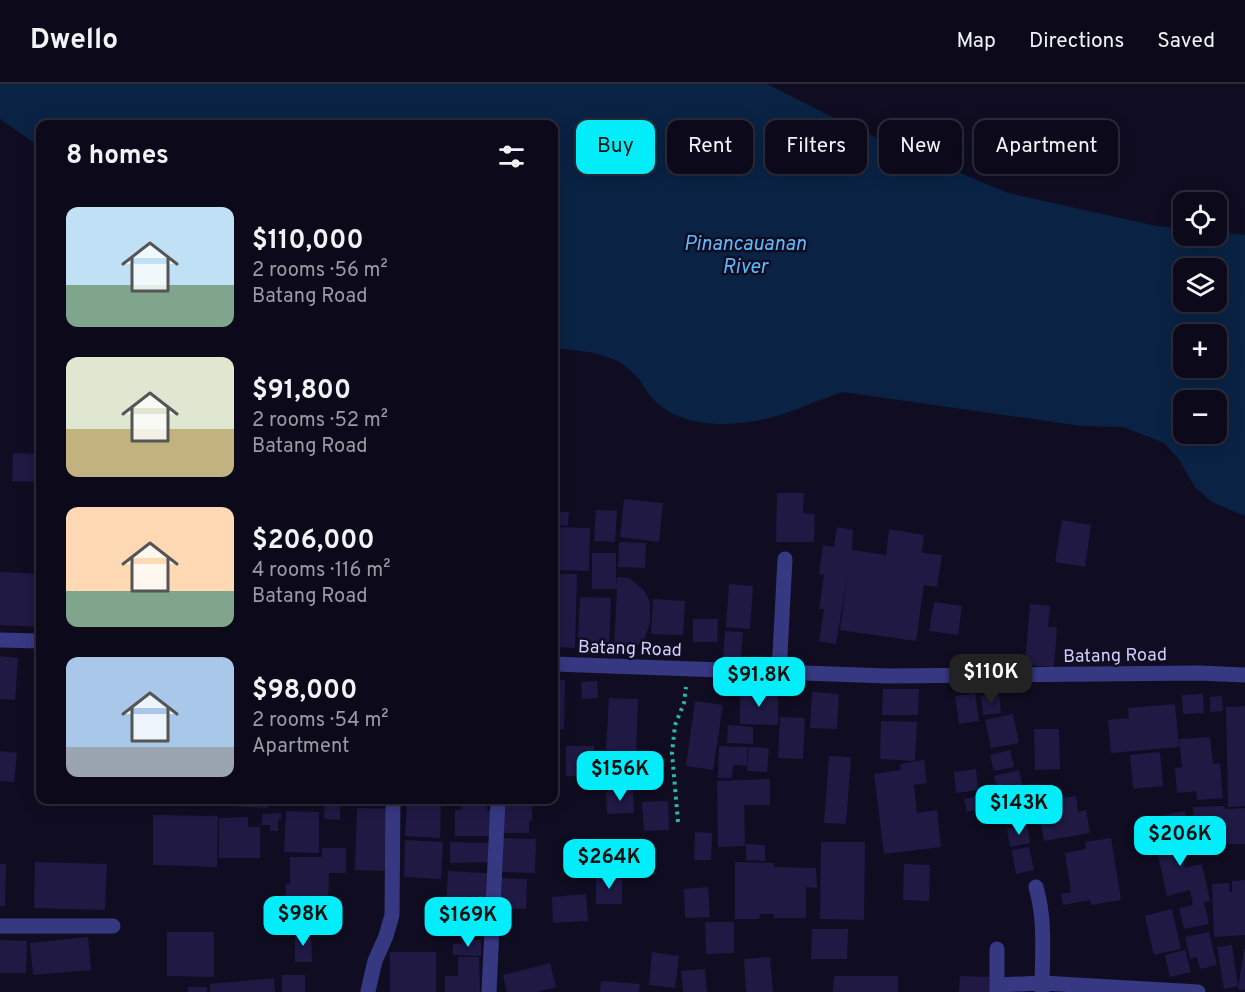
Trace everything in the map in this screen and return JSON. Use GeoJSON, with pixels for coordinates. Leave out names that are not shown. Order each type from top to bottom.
{"type":"FeatureCollection","features":[{"type":"Feature","properties":{"kind":"street"},"geometry":{"type":"LineString","coordinates":[[779,673],[785,559]]}},
{"type":"Feature","properties":{"kind":"street"},"geometry":{"type":"LineString","coordinates":[[0,640],[36,641]]}},
{"type":"Feature","properties":{"kind":"street","name":"Batang Road"},"geometry":{"type":"LineString","coordinates":[[558,664],[888,676],[1199,673],[1245,675]]}},
{"type":"Feature","properties":{"kind":"street"},"geometry":{"type":"LineString","coordinates":[[368,991],[375,961],[392,915],[393,804]]}},
{"type":"Feature","properties":{"kind":"street"},"geometry":{"type":"LineString","coordinates":[[489,992],[498,804]]}},
{"type":"Feature","properties":{"kind":"street"},"geometry":{"type":"LineString","coordinates":[[1036,887],[1042,905],[1044,933],[1042,988]]}},
{"type":"Feature","properties":{"kind":"street"},"geometry":{"type":"LineString","coordinates":[[0,926],[113,926]]}},
{"type":"Feature","properties":{"kind":"street"},"geometry":{"type":"LineString","coordinates":[[997,949],[998,989],[1198,992]]}},
{"type":"Feature","properties":{"kind":"path"},"geometry":{"type":"LineString","coordinates":[[678,822],[672,753],[675,725],[684,703],[689,669]]}},
{"type":"Feature","properties":{"kind":"water","name":"Pinancauanan River"},"geometry":{"type":"Polygon","coordinates":[[[0,84],[767,84],[838,120],[765,120],[765,174],[867,174],[867,133],[879,138],[879,174],[962,174],[1008,193],[1173,228],[1173,246],[1227,246],[1227,233],[1245,235],[1245,516],[1212,502],[1195,487],[1178,458],[1164,443],[1123,427],[1082,426],[843,392],[790,412],[751,422],[715,424],[697,422],[666,410],[651,397],[637,377],[619,362],[599,354],[558,348],[558,120],[36,120],[36,144],[0,119],[0,84]]]}},
{"type":"Feature","properties":{"kind":"building"},"geometry":{"type":"Polygon","coordinates":[[[13,453],[36,454],[36,482],[12,481],[13,453]]]}},
{"type":"Feature","properties":{"kind":"building"},"geometry":{"type":"Polygon","coordinates":[[[777,493],[804,493],[803,513],[815,514],[814,542],[776,542],[777,493]]]}},
{"type":"Feature","properties":{"kind":"building"},"geometry":{"type":"Polygon","coordinates":[[[624,499],[663,503],[659,542],[620,537],[624,499]]]}},
{"type":"Feature","properties":{"kind":"building"},"geometry":{"type":"Polygon","coordinates":[[[596,510],[617,511],[615,542],[594,541],[596,510]]]}},
{"type":"Feature","properties":{"kind":"building"},"geometry":{"type":"Polygon","coordinates":[[[558,512],[569,512],[568,526],[558,525],[558,512]]]}},
{"type":"Feature","properties":{"kind":"building"},"geometry":{"type":"Polygon","coordinates":[[[1062,520],[1091,525],[1085,567],[1055,562],[1062,520]]]}},
{"type":"Feature","properties":{"kind":"building"},"geometry":{"type":"Polygon","coordinates":[[[558,527],[590,528],[589,571],[558,570],[558,527]]]}},
{"type":"Feature","properties":{"kind":"building"},"geometry":{"type":"Polygon","coordinates":[[[837,527],[853,530],[852,550],[886,555],[889,529],[924,535],[922,553],[942,555],[937,587],[924,585],[916,641],[840,630],[848,573],[836,644],[819,641],[824,609],[819,609],[824,575],[819,574],[823,545],[834,547],[837,527]]]}},
{"type":"Feature","properties":{"kind":"building"},"geometry":{"type":"Polygon","coordinates":[[[619,542],[646,543],[645,568],[618,567],[619,542]]]}},
{"type":"Feature","properties":{"kind":"building"},"geometry":{"type":"Polygon","coordinates":[[[592,553],[616,553],[616,586],[617,577],[629,578],[644,590],[650,602],[650,622],[644,641],[635,647],[614,646],[617,589],[592,589],[592,553]]]}},
{"type":"Feature","properties":{"kind":"building"},"geometry":{"type":"Polygon","coordinates":[[[0,572],[36,574],[36,627],[0,625],[0,572]]]}},
{"type":"Feature","properties":{"kind":"building"},"geometry":{"type":"Polygon","coordinates":[[[558,574],[577,574],[575,648],[558,647],[558,574]]]}},
{"type":"Feature","properties":{"kind":"building"},"geometry":{"type":"Polygon","coordinates":[[[729,584],[753,586],[750,629],[726,627],[729,584]]]}},
{"type":"Feature","properties":{"kind":"building"},"geometry":{"type":"Polygon","coordinates":[[[580,597],[611,598],[609,648],[591,648],[591,640],[578,639],[580,597]]]}},
{"type":"Feature","properties":{"kind":"building"},"geometry":{"type":"Polygon","coordinates":[[[653,599],[685,601],[683,635],[651,634],[653,599]]]}},
{"type":"Feature","properties":{"kind":"building"},"geometry":{"type":"Polygon","coordinates":[[[934,602],[962,606],[958,635],[929,631],[934,602]]]}},
{"type":"Feature","properties":{"kind":"building"},"geometry":{"type":"Polygon","coordinates":[[[1030,604],[1050,606],[1048,627],[1057,627],[1054,667],[1025,665],[1030,604]]]}},
{"type":"Feature","properties":{"kind":"building"},"geometry":{"type":"Polygon","coordinates":[[[693,619],[718,619],[717,642],[693,642],[693,619]]]}},
{"type":"Feature","properties":{"kind":"building"},"geometry":{"type":"Polygon","coordinates":[[[725,631],[743,632],[741,660],[723,659],[725,631]]]}},
{"type":"Feature","properties":{"kind":"building"},"geometry":{"type":"Polygon","coordinates":[[[0,656],[18,658],[15,700],[0,699],[0,656]]]}},
{"type":"Feature","properties":{"kind":"building"},"geometry":{"type":"Polygon","coordinates":[[[558,679],[565,680],[564,729],[558,729],[558,679]]]}},
{"type":"Feature","properties":{"kind":"building"},"geometry":{"type":"Polygon","coordinates":[[[597,681],[598,698],[582,699],[581,682],[597,681]]]}},
{"type":"Feature","properties":{"kind":"building"},"geometry":{"type":"Polygon","coordinates":[[[883,689],[919,689],[918,715],[882,715],[883,689]]]}},
{"type":"Feature","properties":{"kind":"building"},"geometry":{"type":"Polygon","coordinates":[[[740,691],[778,691],[778,725],[740,724],[740,691]]]}},
{"type":"Feature","properties":{"kind":"building"},"geometry":{"type":"Polygon","coordinates":[[[812,692],[839,694],[837,729],[810,728],[812,692]]]}},
{"type":"Feature","properties":{"kind":"building"},"geometry":{"type":"Polygon","coordinates":[[[975,693],[979,721],[959,724],[955,696],[975,693]]]}},
{"type":"Feature","properties":{"kind":"building"},"geometry":{"type":"Polygon","coordinates":[[[999,694],[1001,713],[983,715],[981,696],[999,694]]]}},
{"type":"Feature","properties":{"kind":"building"},"geometry":{"type":"Polygon","coordinates":[[[1203,694],[1204,713],[1183,714],[1182,695],[1203,694]]]}},
{"type":"Feature","properties":{"kind":"building"},"geometry":{"type":"Polygon","coordinates":[[[1222,696],[1223,711],[1210,712],[1210,697],[1222,696]]]}},
{"type":"Feature","properties":{"kind":"building"},"geometry":{"type":"Polygon","coordinates":[[[609,698],[638,699],[636,752],[606,750],[609,698]]]}},
{"type":"Feature","properties":{"kind":"building"},"geometry":{"type":"Polygon","coordinates":[[[695,701],[723,705],[713,770],[686,766],[695,701]]]}},
{"type":"Feature","properties":{"kind":"building"},"geometry":{"type":"Polygon","coordinates":[[[1175,704],[1179,747],[1111,753],[1108,720],[1129,718],[1128,708],[1175,704]]]}},
{"type":"Feature","properties":{"kind":"building"},"geometry":{"type":"Polygon","coordinates":[[[1245,706],[1245,806],[1228,807],[1226,707],[1245,706]]]}},
{"type":"Feature","properties":{"kind":"building"},"geometry":{"type":"Polygon","coordinates":[[[1013,714],[1019,743],[991,748],[985,720],[1013,714]]]}},
{"type":"Feature","properties":{"kind":"building"},"geometry":{"type":"Polygon","coordinates":[[[780,717],[805,718],[803,759],[778,758],[780,717]]]}},
{"type":"Feature","properties":{"kind":"building"},"geometry":{"type":"Polygon","coordinates":[[[881,721],[917,722],[915,761],[880,759],[881,721]]]}},
{"type":"Feature","properties":{"kind":"building"},"geometry":{"type":"Polygon","coordinates":[[[728,725],[753,727],[753,744],[727,743],[728,725]]]}},
{"type":"Feature","properties":{"kind":"building"},"geometry":{"type":"Polygon","coordinates":[[[1034,729],[1059,729],[1060,769],[1035,770],[1034,729]]]}},
{"type":"Feature","properties":{"kind":"building"},"geometry":{"type":"Polygon","coordinates":[[[558,730],[559,730],[560,780],[558,780],[558,730]]]}},
{"type":"Feature","properties":{"kind":"building"},"geometry":{"type":"Polygon","coordinates":[[[1210,737],[1213,764],[1220,763],[1223,798],[1197,800],[1196,791],[1177,793],[1175,768],[1182,767],[1179,739],[1210,737]]]}},
{"type":"Feature","properties":{"kind":"building"},"geometry":{"type":"Polygon","coordinates":[[[566,746],[594,746],[594,776],[566,776],[566,746]]]}},
{"type":"Feature","properties":{"kind":"building"},"geometry":{"type":"Polygon","coordinates":[[[719,746],[748,747],[747,766],[733,765],[732,778],[718,778],[719,746]]]}},
{"type":"Feature","properties":{"kind":"building"},"geometry":{"type":"Polygon","coordinates":[[[749,747],[769,748],[767,772],[747,771],[749,747]]]}},
{"type":"Feature","properties":{"kind":"building"},"geometry":{"type":"Polygon","coordinates":[[[1010,750],[1014,767],[994,771],[990,755],[1010,750]]]}},
{"type":"Feature","properties":{"kind":"building"},"geometry":{"type":"Polygon","coordinates":[[[0,751],[17,753],[14,782],[0,781],[0,751]]]}},
{"type":"Feature","properties":{"kind":"building"},"geometry":{"type":"Polygon","coordinates":[[[1160,752],[1163,786],[1133,789],[1130,755],[1160,752]]]}},
{"type":"Feature","properties":{"kind":"building"},"geometry":{"type":"Polygon","coordinates":[[[829,756],[851,757],[846,824],[824,823],[829,756]]]}},
{"type":"Feature","properties":{"kind":"building"},"geometry":{"type":"Polygon","coordinates":[[[924,760],[927,783],[914,785],[917,813],[937,810],[941,847],[884,854],[874,774],[901,770],[900,764],[924,760]]]}},
{"type":"Feature","properties":{"kind":"building"},"geometry":{"type":"Polygon","coordinates":[[[976,769],[978,790],[956,793],[954,772],[976,769]]]}},
{"type":"Feature","properties":{"kind":"building"},"geometry":{"type":"Polygon","coordinates":[[[1019,770],[1024,794],[999,799],[994,776],[1019,770]]]}},
{"type":"Feature","properties":{"kind":"building"},"geometry":{"type":"Polygon","coordinates":[[[770,779],[770,805],[744,805],[745,846],[718,847],[717,781],[770,779]]]}},
{"type":"Feature","properties":{"kind":"building"},"geometry":{"type":"Polygon","coordinates":[[[633,790],[634,813],[607,814],[606,792],[633,790]]]}},
{"type":"Feature","properties":{"kind":"building"},"geometry":{"type":"Polygon","coordinates":[[[990,793],[993,805],[967,812],[964,799],[990,793]]]}},
{"type":"Feature","properties":{"kind":"building"},"geometry":{"type":"Polygon","coordinates":[[[1076,796],[1078,812],[1086,810],[1090,833],[1044,841],[1040,820],[1054,817],[1052,800],[1076,796]]]}},
{"type":"Feature","properties":{"kind":"building"},"geometry":{"type":"Polygon","coordinates":[[[1033,797],[1036,819],[1006,824],[1002,803],[1033,797]]]}},
{"type":"Feature","properties":{"kind":"building"},"geometry":{"type":"Polygon","coordinates":[[[668,801],[669,830],[644,831],[642,802],[668,801]]]}},
{"type":"Feature","properties":{"kind":"building"},"geometry":{"type":"Polygon","coordinates":[[[226,804],[268,804],[268,808],[226,806],[226,804]]]}},
{"type":"Feature","properties":{"kind":"building"},"geometry":{"type":"Polygon","coordinates":[[[325,804],[340,804],[340,820],[324,819],[325,804]]]}},
{"type":"Feature","properties":{"kind":"building"},"geometry":{"type":"Polygon","coordinates":[[[407,804],[441,804],[440,838],[405,836],[407,804]]]}},
{"type":"Feature","properties":{"kind":"building"},"geometry":{"type":"Polygon","coordinates":[[[461,804],[487,804],[487,810],[490,810],[490,836],[455,836],[455,810],[461,810],[461,804]]]}},
{"type":"Feature","properties":{"kind":"building"},"geometry":{"type":"Polygon","coordinates":[[[504,804],[532,804],[529,833],[502,833],[504,804]]]}},
{"type":"Feature","properties":{"kind":"building"},"geometry":{"type":"Polygon","coordinates":[[[1223,806],[1227,809],[1245,808],[1245,844],[1195,845],[1193,807],[1223,806]]]}},
{"type":"Feature","properties":{"kind":"building"},"geometry":{"type":"Polygon","coordinates":[[[357,808],[390,809],[388,871],[355,870],[357,808]]]}},
{"type":"Feature","properties":{"kind":"building"},"geometry":{"type":"Polygon","coordinates":[[[286,811],[319,812],[319,853],[284,852],[286,811]]]}},
{"type":"Feature","properties":{"kind":"building"},"geometry":{"type":"Polygon","coordinates":[[[1185,811],[1191,842],[1181,844],[1185,868],[1202,864],[1210,901],[1204,902],[1209,924],[1184,929],[1179,908],[1193,905],[1190,890],[1167,896],[1150,818],[1185,811]]]}},
{"type":"Feature","properties":{"kind":"building"},"geometry":{"type":"Polygon","coordinates":[[[281,813],[281,820],[278,819],[278,831],[270,831],[270,825],[262,825],[262,814],[281,813]]]}},
{"type":"Feature","properties":{"kind":"building"},"geometry":{"type":"Polygon","coordinates":[[[153,815],[218,816],[217,867],[153,865],[153,815]]]}},
{"type":"Feature","properties":{"kind":"building"},"geometry":{"type":"Polygon","coordinates":[[[248,817],[248,827],[260,827],[260,858],[219,858],[219,818],[248,817]]]}},
{"type":"Feature","properties":{"kind":"building"},"geometry":{"type":"Polygon","coordinates":[[[1027,824],[1030,843],[1010,847],[1007,829],[1027,824]]]}},
{"type":"Feature","properties":{"kind":"building"},"geometry":{"type":"Polygon","coordinates":[[[695,832],[712,833],[711,860],[694,860],[695,832]]]}},
{"type":"Feature","properties":{"kind":"building"},"geometry":{"type":"Polygon","coordinates":[[[503,838],[536,839],[535,873],[502,872],[503,838]]]}},
{"type":"Feature","properties":{"kind":"building"},"geometry":{"type":"Polygon","coordinates":[[[1111,838],[1121,900],[1091,905],[1090,900],[1063,905],[1061,894],[1071,892],[1065,853],[1086,849],[1085,842],[1111,838]]]}},
{"type":"Feature","properties":{"kind":"building"},"geometry":{"type":"Polygon","coordinates":[[[405,840],[443,842],[441,879],[404,877],[405,840]]]}},
{"type":"Feature","properties":{"kind":"building"},"geometry":{"type":"Polygon","coordinates":[[[450,842],[489,843],[488,862],[450,863],[450,842]]]}},
{"type":"Feature","properties":{"kind":"building"},"geometry":{"type":"Polygon","coordinates":[[[821,842],[865,842],[864,920],[820,919],[821,842]]]}},
{"type":"Feature","properties":{"kind":"building"},"geometry":{"type":"Polygon","coordinates":[[[746,844],[765,845],[765,861],[746,860],[746,844]]]}},
{"type":"Feature","properties":{"kind":"building"},"geometry":{"type":"Polygon","coordinates":[[[1029,847],[1034,870],[1016,874],[1012,850],[1029,847]]]}},
{"type":"Feature","properties":{"kind":"building"},"geometry":{"type":"Polygon","coordinates":[[[322,848],[346,848],[346,873],[329,873],[328,905],[324,905],[324,918],[285,917],[286,884],[290,884],[290,857],[322,857],[322,848]]]}},
{"type":"Feature","properties":{"kind":"building"},"geometry":{"type":"Polygon","coordinates":[[[35,862],[107,864],[105,910],[34,908],[35,862]]]}},
{"type":"Feature","properties":{"kind":"building"},"geometry":{"type":"Polygon","coordinates":[[[735,862],[774,863],[774,867],[816,868],[817,888],[806,887],[806,918],[774,918],[774,914],[760,914],[759,919],[735,919],[735,862]]]}},
{"type":"Feature","properties":{"kind":"building"},"geometry":{"type":"Polygon","coordinates":[[[0,864],[6,864],[5,906],[0,906],[0,864]]]}},
{"type":"Feature","properties":{"kind":"building"},"geometry":{"type":"Polygon","coordinates":[[[904,864],[930,865],[929,901],[903,900],[904,864]]]}},
{"type":"Feature","properties":{"kind":"building"},"geometry":{"type":"Polygon","coordinates":[[[448,871],[487,873],[486,909],[446,907],[448,871]]]}},
{"type":"Feature","properties":{"kind":"building"},"geometry":{"type":"Polygon","coordinates":[[[622,875],[622,904],[596,904],[596,876],[622,875]]]}},
{"type":"Feature","properties":{"kind":"building"},"geometry":{"type":"Polygon","coordinates":[[[501,878],[527,879],[526,909],[500,908],[501,878]]]}},
{"type":"Feature","properties":{"kind":"building"},"geometry":{"type":"Polygon","coordinates":[[[1245,880],[1245,935],[1214,937],[1212,884],[1229,883],[1229,892],[1232,892],[1232,881],[1245,880]]]}},
{"type":"Feature","properties":{"kind":"building"},"geometry":{"type":"Polygon","coordinates":[[[708,887],[710,917],[685,918],[684,889],[708,887]]]}},
{"type":"Feature","properties":{"kind":"building"},"geometry":{"type":"Polygon","coordinates":[[[586,894],[588,921],[553,923],[552,897],[586,894]]]}},
{"type":"Feature","properties":{"kind":"building"},"geometry":{"type":"Polygon","coordinates":[[[1172,909],[1181,949],[1154,955],[1145,916],[1172,909]]]}},
{"type":"Feature","properties":{"kind":"building"},"geometry":{"type":"Polygon","coordinates":[[[449,913],[480,913],[480,936],[449,935],[449,913]]]}},
{"type":"Feature","properties":{"kind":"building"},"geometry":{"type":"Polygon","coordinates":[[[705,922],[734,922],[734,953],[706,954],[705,922]]]}},
{"type":"Feature","properties":{"kind":"building"},"geometry":{"type":"Polygon","coordinates":[[[812,929],[848,929],[847,959],[811,959],[812,929]]]}},
{"type":"Feature","properties":{"kind":"building"},"geometry":{"type":"Polygon","coordinates":[[[295,931],[311,931],[312,962],[295,962],[295,931]]]}},
{"type":"Feature","properties":{"kind":"building"},"geometry":{"type":"Polygon","coordinates":[[[167,932],[214,932],[214,977],[167,976],[167,932]]]}},
{"type":"Feature","properties":{"kind":"building"},"geometry":{"type":"Polygon","coordinates":[[[1209,932],[1217,965],[1200,969],[1197,957],[1190,959],[1185,937],[1209,932]]]}},
{"type":"Feature","properties":{"kind":"building"},"geometry":{"type":"Polygon","coordinates":[[[88,937],[91,970],[33,975],[30,943],[88,937]]]}},
{"type":"Feature","properties":{"kind":"building"},"geometry":{"type":"Polygon","coordinates":[[[0,940],[27,941],[26,973],[0,973],[0,940]]]}},
{"type":"Feature","properties":{"kind":"building"},"geometry":{"type":"Polygon","coordinates":[[[462,940],[481,940],[481,956],[453,955],[453,944],[462,944],[462,940]]]}},
{"type":"Feature","properties":{"kind":"building"},"geometry":{"type":"Polygon","coordinates":[[[1232,945],[1238,986],[1224,989],[1217,947],[1232,945]]]}},
{"type":"Feature","properties":{"kind":"building"},"geometry":{"type":"Polygon","coordinates":[[[1245,949],[1245,990],[1238,989],[1245,949]]]}},
{"type":"Feature","properties":{"kind":"building"},"geometry":{"type":"Polygon","coordinates":[[[1185,950],[1191,972],[1170,977],[1165,955],[1185,950]]]}},
{"type":"Feature","properties":{"kind":"building"},"geometry":{"type":"Polygon","coordinates":[[[390,952],[436,952],[436,992],[390,992],[390,952]]]}},
{"type":"Feature","properties":{"kind":"building"},"geometry":{"type":"Polygon","coordinates":[[[652,952],[679,956],[675,988],[649,985],[652,952]]]}},
{"type":"Feature","properties":{"kind":"building"},"geometry":{"type":"Polygon","coordinates":[[[458,957],[479,957],[480,992],[445,992],[445,976],[458,976],[458,957]]]}},
{"type":"Feature","properties":{"kind":"building"},"geometry":{"type":"Polygon","coordinates":[[[770,957],[773,992],[746,992],[744,959],[770,957]]]}},
{"type":"Feature","properties":{"kind":"building"},"geometry":{"type":"Polygon","coordinates":[[[550,963],[556,987],[537,992],[507,992],[503,975],[550,963]]]}},
{"type":"Feature","properties":{"kind":"building"},"geometry":{"type":"Polygon","coordinates":[[[705,969],[707,992],[683,992],[681,971],[705,969]]]}},
{"type":"Feature","properties":{"kind":"building"},"geometry":{"type":"Polygon","coordinates":[[[282,975],[305,975],[305,992],[282,992],[282,975]]]}},
{"type":"Feature","properties":{"kind":"building"},"geometry":{"type":"Polygon","coordinates":[[[834,976],[898,976],[898,992],[833,992],[834,976]]]}},
{"type":"Feature","properties":{"kind":"building"},"geometry":{"type":"Polygon","coordinates":[[[960,976],[991,977],[990,992],[959,992],[960,976]]]}},
{"type":"Feature","properties":{"kind":"building"},"geometry":{"type":"Polygon","coordinates":[[[274,978],[275,992],[210,992],[210,984],[274,978]]]}},
{"type":"Feature","properties":{"kind":"building"},"geometry":{"type":"Polygon","coordinates":[[[601,981],[640,984],[639,992],[600,992],[601,981]]]}},
{"type":"Feature","properties":{"kind":"building"},"geometry":{"type":"Polygon","coordinates":[[[188,987],[207,987],[207,992],[188,992],[188,987]]]}}]}
